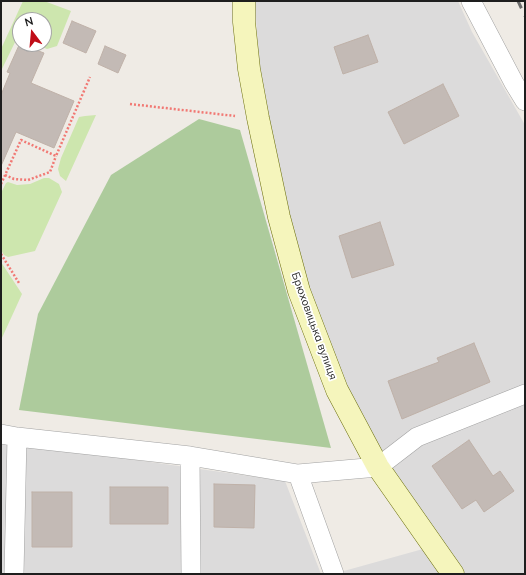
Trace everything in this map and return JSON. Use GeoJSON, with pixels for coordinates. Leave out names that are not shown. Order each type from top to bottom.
{"type":"FeatureCollection","features":[{"type":"Feature","properties":{"kind":"main road","name":"Брюховицька вулиця"},"geometry":{"type":"LineString","coordinates":[[244,1],[244,22],[249,69],[258,118],[279,217],[299,291],[337,390],[378,467],[454,574]]}},
{"type":"Feature","properties":{"kind":"street"},"geometry":{"type":"LineString","coordinates":[[471,1],[525,101]]}},
{"type":"Feature","properties":{"kind":"street"},"geometry":{"type":"LineString","coordinates":[[14,574],[9,435],[190,456],[298,474],[378,467],[417,437],[525,394]]}},
{"type":"Feature","properties":{"kind":"street"},"geometry":{"type":"LineString","coordinates":[[190,456],[192,574]]}},
{"type":"Feature","properties":{"kind":"street"},"geometry":{"type":"LineString","coordinates":[[298,474],[334,574]]}},
{"type":"Feature","properties":{"kind":"path"},"geometry":{"type":"LineString","coordinates":[[5,175],[14,179],[28,180],[50,172],[90,77]]}},
{"type":"Feature","properties":{"kind":"path"},"geometry":{"type":"LineString","coordinates":[[1,184],[21,140],[56,156]]}},
{"type":"Feature","properties":{"kind":"path"},"geometry":{"type":"LineString","coordinates":[[1,254],[19,283]]}},
{"type":"Feature","properties":{"kind":"shaded area"},"geometry":{"type":"Polygon","coordinates":[[[255,1],[458,1],[472,32],[525,125],[525,574],[461,574],[413,508],[343,380],[295,254],[259,68],[255,1]]]}},
{"type":"Feature","properties":{"kind":"shaded area"},"geometry":{"type":"Polygon","coordinates":[[[1,441],[285,481],[321,574],[1,574],[1,441]]]}},
{"type":"Feature","properties":{"kind":"shaded area"},"geometry":{"type":"Polygon","coordinates":[[[423,549],[442,574],[333,574],[423,549]]]}},
{"type":"Feature","properties":{"kind":"green space"},"geometry":{"type":"Polygon","coordinates":[[[23,1],[44,1],[71,11],[57,46],[52,48],[52,12],[18,12],[23,1]]]}},
{"type":"Feature","properties":{"kind":"green space"},"geometry":{"type":"Polygon","coordinates":[[[12,25],[12,48],[1,71],[1,49],[12,25]]]}},
{"type":"Feature","properties":{"kind":"green space"},"geometry":{"type":"Polygon","coordinates":[[[96,115],[66,181],[60,176],[58,169],[61,158],[79,117],[96,115]]]}},
{"type":"Feature","properties":{"kind":"green space"},"geometry":{"type":"Polygon","coordinates":[[[199,119],[240,130],[331,448],[19,410],[38,314],[111,175],[199,119]]]}},
{"type":"Feature","properties":{"kind":"green space"},"geometry":{"type":"Polygon","coordinates":[[[44,178],[49,178],[59,184],[62,192],[35,251],[8,257],[4,255],[1,250],[1,193],[8,182],[17,185],[30,184],[44,178]]]}},
{"type":"Feature","properties":{"kind":"green space"},"geometry":{"type":"Polygon","coordinates":[[[1,262],[22,294],[1,340],[1,262]]]}},
{"type":"Feature","properties":{"kind":"building"},"geometry":{"type":"Polygon","coordinates":[[[72,21],[96,31],[86,53],[63,43],[72,21]]]}},
{"type":"Feature","properties":{"kind":"building"},"geometry":{"type":"Polygon","coordinates":[[[368,35],[378,62],[343,74],[334,47],[368,35]]]}},
{"type":"Feature","properties":{"kind":"building"},"geometry":{"type":"Polygon","coordinates":[[[105,46],[126,55],[118,73],[98,64],[105,46]]]}},
{"type":"Feature","properties":{"kind":"building"},"geometry":{"type":"Polygon","coordinates":[[[16,52],[44,53],[31,83],[74,101],[54,148],[16,132],[1,166],[1,95],[10,73],[7,72],[16,52]]]}},
{"type":"Feature","properties":{"kind":"building"},"geometry":{"type":"Polygon","coordinates":[[[443,84],[459,116],[404,144],[388,112],[443,84]]]}},
{"type":"Feature","properties":{"kind":"building"},"geometry":{"type":"Polygon","coordinates":[[[380,222],[394,265],[352,278],[339,236],[380,222]]]}},
{"type":"Feature","properties":{"kind":"building"},"geometry":{"type":"Polygon","coordinates":[[[474,343],[490,382],[402,419],[388,381],[439,362],[437,358],[474,343]]]}},
{"type":"Feature","properties":{"kind":"building"},"geometry":{"type":"Polygon","coordinates":[[[469,440],[493,476],[500,471],[514,491],[484,512],[476,500],[462,509],[432,466],[469,440]]]}},
{"type":"Feature","properties":{"kind":"building"},"geometry":{"type":"Polygon","coordinates":[[[214,484],[255,485],[254,528],[214,527],[214,484]]]}},
{"type":"Feature","properties":{"kind":"building"},"geometry":{"type":"Polygon","coordinates":[[[110,487],[168,487],[168,524],[110,524],[110,487]]]}},
{"type":"Feature","properties":{"kind":"building"},"geometry":{"type":"Polygon","coordinates":[[[32,492],[72,492],[72,547],[32,547],[32,492]]]}},
{"type":"Feature","properties":{"kind":"railway"},"geometry":{"type":"LineString","coordinates":[[518,1],[525,16]]}}]}
